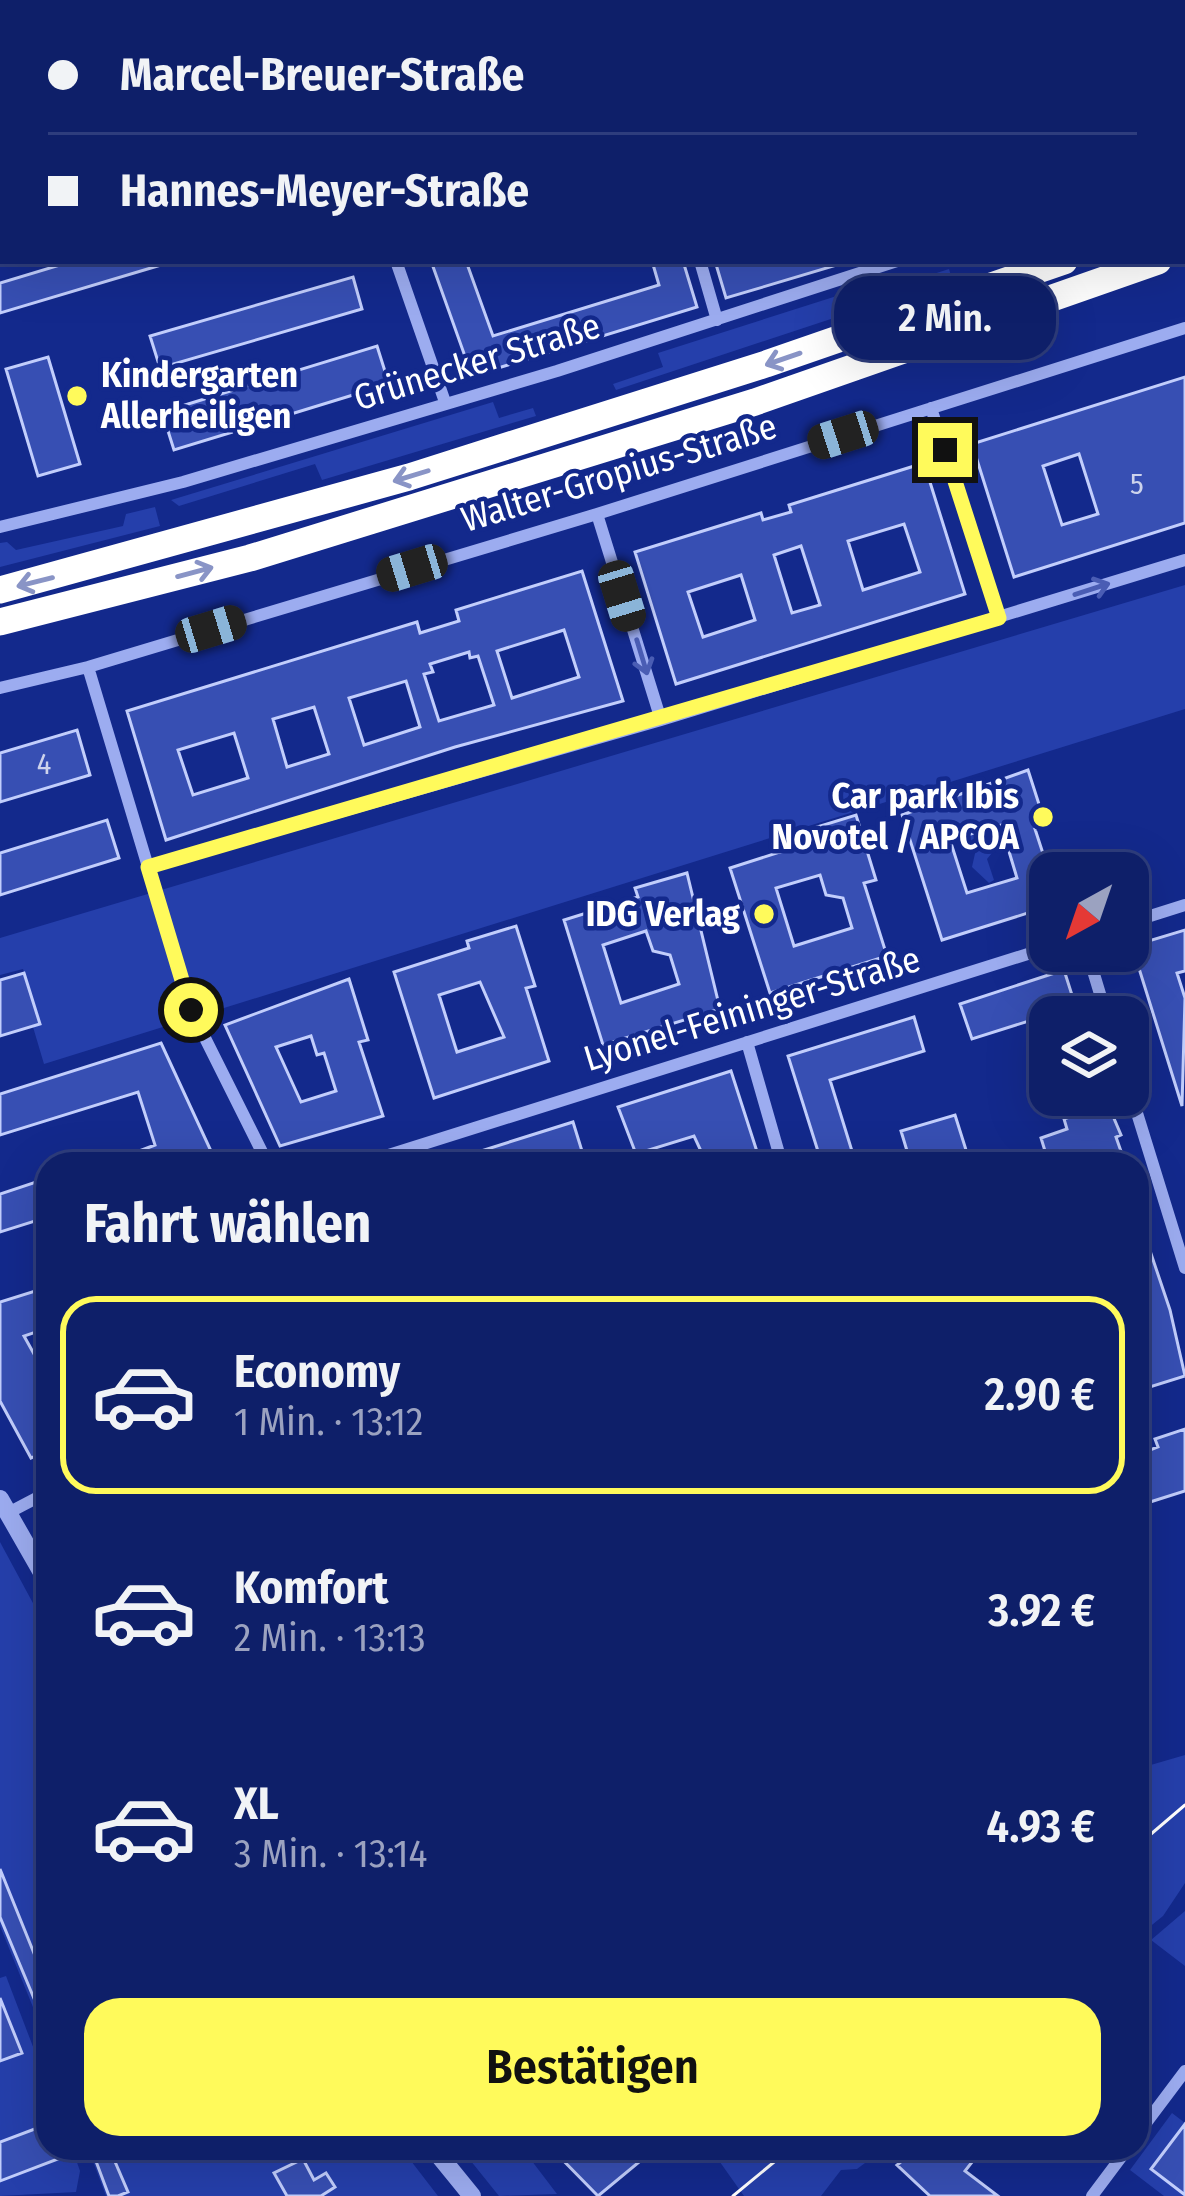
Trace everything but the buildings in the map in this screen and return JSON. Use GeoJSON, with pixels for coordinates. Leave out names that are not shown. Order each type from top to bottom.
{"type":"FeatureCollection","features":[{"type":"Feature","properties":{"kind":"highway"},"geometry":{"type":"LineString","coordinates":[[0,590],[409,477],[786,358],[1055,264]]}},
{"type":"Feature","properties":{"kind":"highway"},"geometry":{"type":"LineString","coordinates":[[0,622],[250,558],[711,416],[1149,264]]}},
{"type":"Feature","properties":{"kind":"street"},"geometry":{"type":"LineString","coordinates":[[397,264],[445,402]]}},
{"type":"Feature","properties":{"kind":"street"},"geometry":{"type":"LineString","coordinates":[[701,264],[717,320]]}},
{"type":"Feature","properties":{"kind":"street","name":"Grünecker Straße"},"geometry":{"type":"LineString","coordinates":[[0,526],[183,482],[888,264]]}},
{"type":"Feature","properties":{"kind":"street","name":"Walter-Gropius-Straße"},"geometry":{"type":"LineString","coordinates":[[0,688],[88,667],[597,514],[1185,328]]}},
{"type":"Feature","properties":{"kind":"street"},"geometry":{"type":"LineString","coordinates":[[931,408],[999,618]]}},
{"type":"Feature","properties":{"kind":"street"},"geometry":{"type":"LineString","coordinates":[[597,514],[662,720]]}},
{"type":"Feature","properties":{"kind":"street"},"geometry":{"type":"LineString","coordinates":[[148,867],[662,720],[1185,560]]}},
{"type":"Feature","properties":{"kind":"street"},"geometry":{"type":"LineString","coordinates":[[88,667],[191,1010],[262,1152]]}},
{"type":"Feature","properties":{"kind":"street"},"geometry":{"type":"LineString","coordinates":[[1149,916],[1185,905]]}},
{"type":"Feature","properties":{"kind":"street","name":"Lyonel-Feininger-Straße"},"geometry":{"type":"LineString","coordinates":[[397,1152],[1029,954]]}},
{"type":"Feature","properties":{"kind":"street"},"geometry":{"type":"LineString","coordinates":[[747,1042],[779,1152]]}},
{"type":"Feature","properties":{"kind":"street"},"geometry":{"type":"LineString","coordinates":[[1138,1116],[1185,1268]]}},
{"type":"Feature","properties":{"kind":"street"},"geometry":{"type":"LineString","coordinates":[[36,1496],[4,1506],[36,1562]]}},
{"type":"Feature","properties":{"kind":"street"},"geometry":{"type":"LineString","coordinates":[[1149,2122],[1180,2089],[1185,2072]]}},
{"type":"Feature","properties":{"kind":"street"},"geometry":{"type":"LineString","coordinates":[[443,2160],[472,2196]]}},
{"type":"Feature","properties":{"kind":"street"},"geometry":{"type":"LineString","coordinates":[[1092,2196],[1119,2160]]}},
{"type":"Feature","properties":{"kind":"shaded area"},"geometry":{"type":"Polygon","coordinates":[[[949,269],[952,279],[616,390],[613,384],[663,367],[658,353],[909,273],[918,279],[949,269]]]}},
{"type":"Feature","properties":{"kind":"shaded area"},"geometry":{"type":"Polygon","coordinates":[[[493,402],[499,418],[533,408],[536,416],[322,480],[315,464],[179,506],[171,500],[493,402]]]}},
{"type":"Feature","properties":{"kind":"shaded area"},"geometry":{"type":"Polygon","coordinates":[[[155,507],[160,526],[0,567],[0,543],[7,542],[16,550],[123,526],[126,514],[155,507]]]}},
{"type":"Feature","properties":{"kind":"shaded area"},"geometry":{"type":"Polygon","coordinates":[[[1185,585],[1185,709],[44,1064],[33,1027],[41,1024],[23,969],[0,975],[0,938],[1185,585]]]}},
{"type":"Feature","properties":{"kind":"shaded area"},"geometry":{"type":"Polygon","coordinates":[[[990,828],[996,848],[987,859],[994,880],[989,883],[972,867],[976,849],[961,837],[990,828]]]}},
{"type":"Feature","properties":{"kind":"shaded area"},"geometry":{"type":"Polygon","coordinates":[[[0,1542],[36,1609],[36,2014],[0,1926],[0,1542]]]}},
{"type":"Feature","properties":{"kind":"shaded area"},"geometry":{"type":"Polygon","coordinates":[[[1185,1755],[1185,1883],[1163,1916],[1149,1927],[1149,1766],[1185,1755]]]}},
{"type":"Feature","properties":{"kind":"shaded area"},"geometry":{"type":"Polygon","coordinates":[[[1185,1911],[1185,1966],[1151,1940],[1185,1911]]]}},
{"type":"Feature","properties":{"kind":"shaded area"},"geometry":{"type":"Polygon","coordinates":[[[6,1976],[36,2055],[36,2132],[0,2142],[0,2061],[22,2052],[6,2009],[0,2010],[0,1978],[6,1976]]]}},
{"type":"Feature","properties":{"kind":"shaded area"},"geometry":{"type":"Polygon","coordinates":[[[1172,2113],[1185,2123],[1185,2196],[1164,2196],[1130,2170],[1137,2160],[1149,2160],[1149,2144],[1172,2113]]]}},
{"type":"Feature","properties":{"kind":"shaded area"},"geometry":{"type":"Polygon","coordinates":[[[56,2160],[76,2160],[80,2171],[76,2192],[0,2196],[0,2181],[56,2160]]]}},
{"type":"Feature","properties":{"kind":"shaded area"},"geometry":{"type":"Polygon","coordinates":[[[92,2160],[410,2160],[438,2196],[106,2196],[92,2160]]]}},
{"type":"Feature","properties":{"kind":"shaded area"},"geometry":{"type":"Polygon","coordinates":[[[470,2160],[531,2160],[557,2194],[499,2196],[470,2160]]]}},
{"type":"Feature","properties":{"kind":"shaded area"},"geometry":{"type":"Polygon","coordinates":[[[718,2160],[869,2160],[857,2169],[841,2170],[821,2196],[744,2196],[718,2160]]]}},
{"type":"Feature","properties":{"kind":"tram line"},"geometry":{"type":"LineString","coordinates":[[1149,1836],[1185,1805]]}},
{"type":"Feature","properties":{"kind":"tram line"},"geometry":{"type":"LineString","coordinates":[[733,2196],[776,2160]]}},
{"type":"Feature","properties":{"kind":"place","name":"Kindergarten Allerheiligen"},"geometry":{"type":"Point","coordinates":[77,396]}},
{"type":"Feature","properties":{"kind":"place","name":"Car park Ibis Novotel / APCOA"},"geometry":{"type":"Point","coordinates":[1043,817]}},
{"type":"Feature","properties":{"kind":"place","name":"IDG Verlag"},"geometry":{"type":"Point","coordinates":[764,914]}},
{"type":"Feature","properties":{"kind":"route"},"geometry":{"type":"LineString","coordinates":[[191,1010],[148,867],[999,618],[945,450]]}}]}
